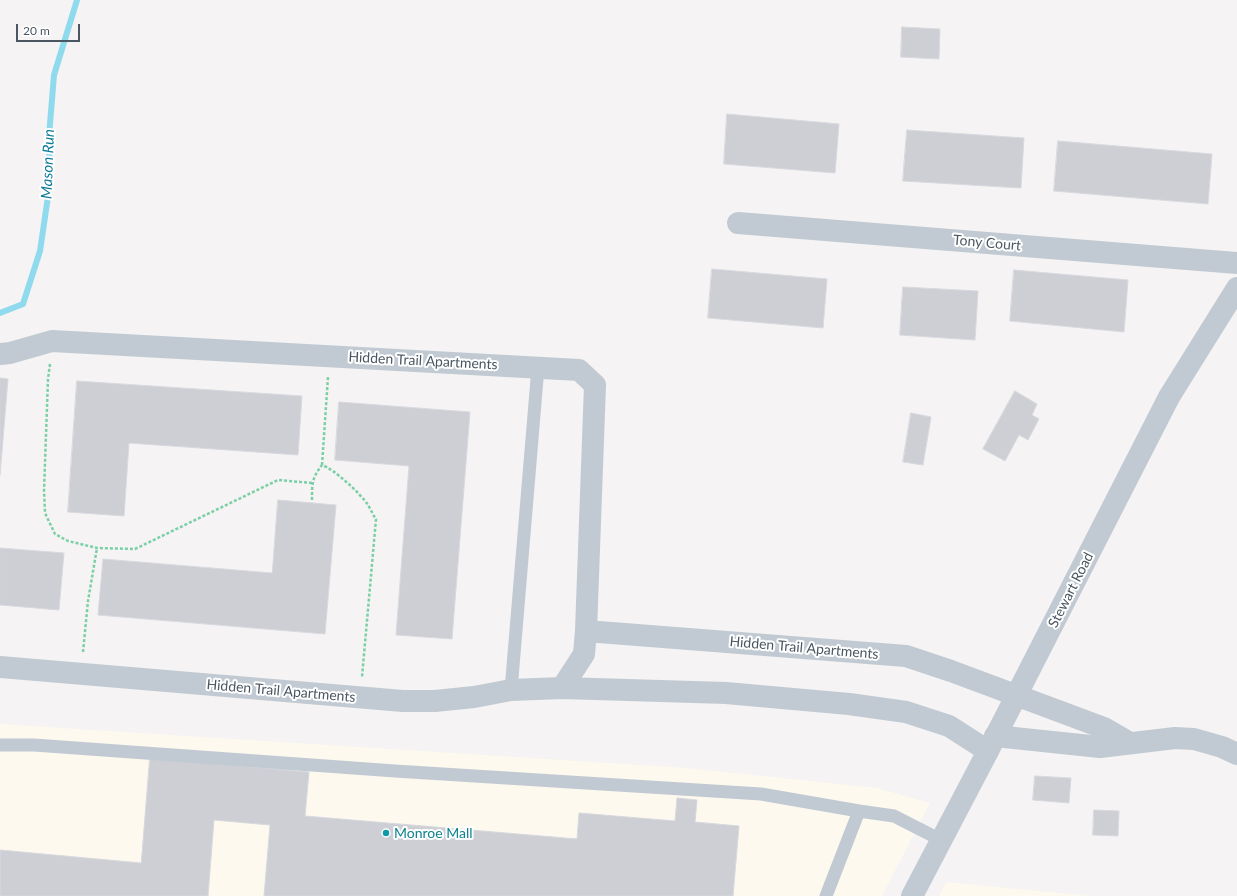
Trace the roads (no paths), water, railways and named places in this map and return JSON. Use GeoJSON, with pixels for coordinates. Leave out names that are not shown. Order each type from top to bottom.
{"type":"FeatureCollection","features":[{"type":"Feature","properties":{"kind":"street","name":"Tony Court"},"geometry":{"type":"LineString","coordinates":[[738,223],[1237,263]]}},
{"type":"Feature","properties":{"kind":"street","name":"Stewart Road"},"geometry":{"type":"LineString","coordinates":[[912,896],[992,744],[1169,397],[1237,288]]}},
{"type":"Feature","properties":{"kind":"street","name":"Hidden Trail Apartments"},"geometry":{"type":"LineString","coordinates":[[0,354],[10,353],[52,342],[579,370],[595,385],[586,631],[584,654],[562,688]]}},
{"type":"Feature","properties":{"kind":"street","name":"Hidden Trail Apartments"},"geometry":{"type":"LineString","coordinates":[[586,631],[906,656],[951,671],[1104,728],[1130,743]]}},
{"type":"Feature","properties":{"kind":"street","name":"Hidden Trail Apartments"},"geometry":{"type":"LineString","coordinates":[[0,667],[403,701],[435,701],[474,697],[511,690],[562,688],[726,693],[849,704],[906,712],[949,726],[992,744]]}},
{"type":"Feature","properties":{"kind":"street"},"geometry":{"type":"LineString","coordinates":[[992,744],[1100,747],[1174,738],[1194,739],[1222,747],[1237,754]]}},
{"type":"Feature","properties":{"kind":"lane"},"geometry":{"type":"LineString","coordinates":[[511,690],[538,367]]}},
{"type":"Feature","properties":{"kind":"lane"},"geometry":{"type":"LineString","coordinates":[[0,745],[34,744],[395,771],[761,794],[859,812],[894,816],[942,840]]}},
{"type":"Feature","properties":{"kind":"lane"},"geometry":{"type":"LineString","coordinates":[[826,896],[859,812]]}},
{"type":"Feature","properties":{"kind":"waterway","name":"Mason Run"},"geometry":{"type":"LineString","coordinates":[[0,313],[23,304],[40,251],[50,183],[49,136],[54,75],[77,0]]}},
{"type":"Feature","properties":{"kind":"place","name":"Monroe Mall"},"geometry":{"type":"Point","coordinates":[386,833]}}]}
